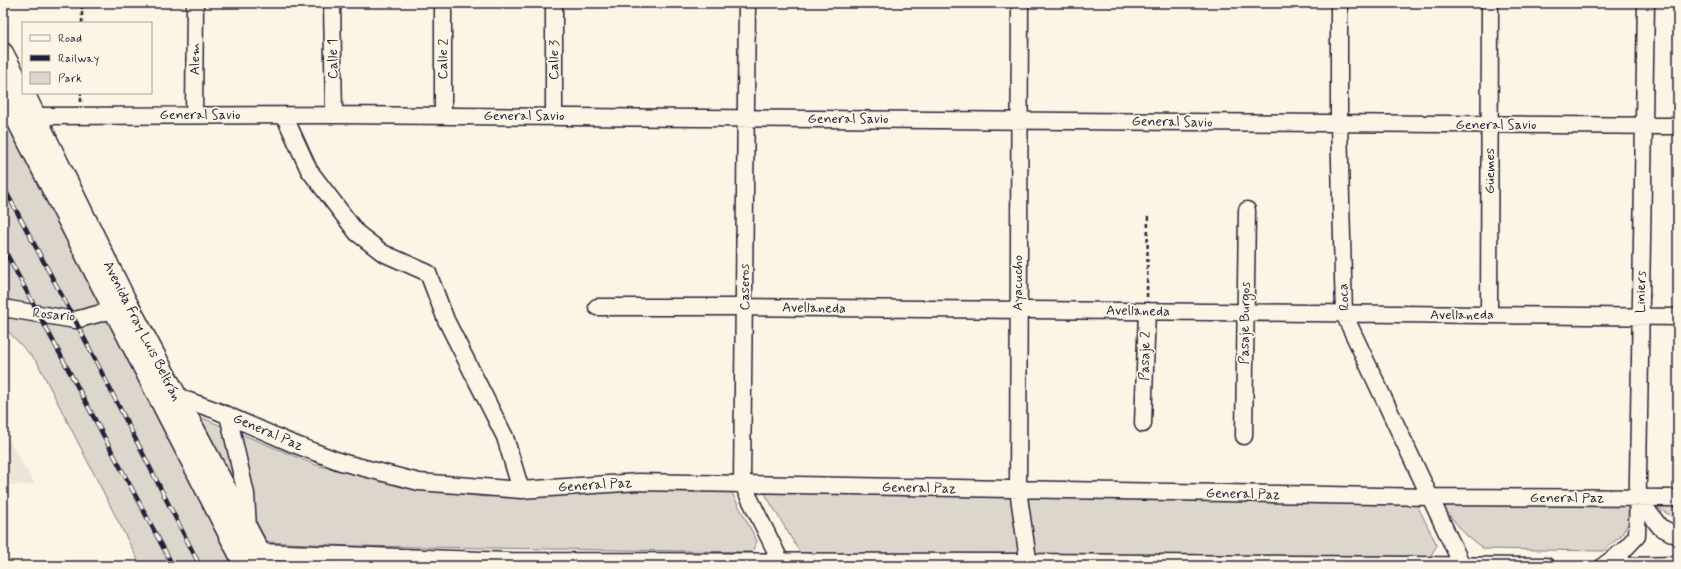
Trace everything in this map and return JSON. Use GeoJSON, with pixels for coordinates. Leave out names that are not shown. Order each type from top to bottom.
{"type":"FeatureCollection","features":[{"type":"Feature","properties":{"kind":"main road","name":"Avenida Fray Luis Beltrán"},"geometry":{"type":"LineString","coordinates":[[3,53],[22,90]]}},
{"type":"Feature","properties":{"kind":"main road","name":"Avenida Fray Luis Beltrán"},"geometry":{"type":"LineString","coordinates":[[3,93],[27,120],[120,306],[253,561]]}},
{"type":"Feature","properties":{"kind":"main road","name":"Avenida Fray Luis Beltrán"},"geometry":{"type":"LineString","coordinates":[[23,94],[27,120]]}},
{"type":"Feature","properties":{"kind":"main road","name":"Avenida Fray Luis Beltrán"},"geometry":{"type":"LineString","coordinates":[[120,306],[175,396],[248,532],[253,561]]}},
{"type":"Feature","properties":{"kind":"street","name":"Alem"},"geometry":{"type":"LineString","coordinates":[[194,115],[195,3]]}},
{"type":"Feature","properties":{"kind":"street","name":"Calle 1"},"geometry":{"type":"LineString","coordinates":[[332,3],[334,115]]}},
{"type":"Feature","properties":{"kind":"street","name":"Calle 2"},"geometry":{"type":"LineString","coordinates":[[443,3],[443,116]]}},
{"type":"Feature","properties":{"kind":"street","name":"Calle 3"},"geometry":{"type":"LineString","coordinates":[[554,3],[554,116]]}},
{"type":"Feature","properties":{"kind":"street","name":"Caseros"},"geometry":{"type":"LineString","coordinates":[[747,3],[742,483],[782,564]]}},
{"type":"Feature","properties":{"kind":"street","name":"Ayacucho"},"geometry":{"type":"LineString","coordinates":[[1020,3],[1018,490],[1029,564]]}},
{"type":"Feature","properties":{"kind":"street","name":"Roca"},"geometry":{"type":"LineString","coordinates":[[1339,3],[1339,123],[1344,314],[1462,565]]}},
{"type":"Feature","properties":{"kind":"street","name":"Güemes"},"geometry":{"type":"LineString","coordinates":[[1489,315],[1490,3]]}},
{"type":"Feature","properties":{"kind":"street","name":"Liniers"},"geometry":{"type":"LineString","coordinates":[[1603,566],[1623,551],[1637,536],[1646,3]]}},
{"type":"Feature","properties":{"kind":"street","name":"General Savio"},"geometry":{"type":"LineString","coordinates":[[27,120],[194,115],[334,115],[1678,126]]}},
{"type":"Feature","properties":{"kind":"street"},"geometry":{"type":"LineString","coordinates":[[284,115],[309,170],[357,233],[383,253],[428,273],[446,320],[505,437],[521,490]]}},
{"type":"Feature","properties":{"kind":"street","name":"Pasaje Burgos"},"geometry":{"type":"LineString","coordinates":[[1244,436],[1247,210]]}},
{"type":"Feature","properties":{"kind":"street","name":"Rosario"},"geometry":{"type":"LineString","coordinates":[[3,308],[75,320],[120,306]]}},
{"type":"Feature","properties":{"kind":"street","name":"Avellaneda"},"geometry":{"type":"LineString","coordinates":[[597,307],[745,307],[1344,314],[1678,316]]}},
{"type":"Feature","properties":{"kind":"street","name":"Pasaje 2"},"geometry":{"type":"LineString","coordinates":[[1143,424],[1147,311]]}},
{"type":"Feature","properties":{"kind":"street","name":"General Paz"},"geometry":{"type":"LineString","coordinates":[[175,396],[228,415],[291,443],[341,462],[419,482],[521,490],[638,482],[1430,497],[1678,498]]}},
{"type":"Feature","properties":{"kind":"street"},"geometry":{"type":"LineString","coordinates":[[228,415],[246,494],[248,532]]}},
{"type":"Feature","properties":{"kind":"street"},"geometry":{"type":"LineString","coordinates":[[1638,498],[1660,527],[1678,536]]}},
{"type":"Feature","properties":{"kind":"street"},"geometry":{"type":"LineString","coordinates":[[253,561],[510,564],[1546,566]]}},
{"type":"Feature","properties":{"kind":"street"},"geometry":{"type":"LineString","coordinates":[[1623,566],[1678,565]]}},
{"type":"Feature","properties":{"kind":"path"},"geometry":{"type":"LineString","coordinates":[[82,3],[82,22]]}},
{"type":"Feature","properties":{"kind":"path","name":"Pasaje 2"},"geometry":{"type":"LineString","coordinates":[[1147,311],[1148,215]]}},
{"type":"Feature","properties":{"kind":"shaded area"},"geometry":{"type":"Polygon","coordinates":[[[3,430],[35,485],[3,485],[3,430]]]}},
{"type":"Feature","properties":{"kind":"green space"},"geometry":{"type":"Polygon","coordinates":[[[3,93],[245,566],[141,566],[37,362],[3,326],[3,93]]]}},
{"type":"Feature","properties":{"kind":"green space"},"geometry":{"type":"Polygon","coordinates":[[[200,417],[316,465],[417,489],[485,497],[649,489],[731,491],[757,541],[752,552],[353,546],[267,542],[200,417]]]}},
{"type":"Feature","properties":{"kind":"green space"},"geometry":{"type":"Polygon","coordinates":[[[764,492],[1417,505],[1437,545],[1430,557],[802,556],[764,492]]]}},
{"type":"Feature","properties":{"kind":"green space"},"geometry":{"type":"Polygon","coordinates":[[[1627,502],[1630,520],[1621,536],[1603,551],[1484,549],[1468,537],[1441,506],[1627,502]]]}},
{"type":"Feature","properties":{"kind":"green space"},"geometry":{"type":"Polygon","coordinates":[[[1678,503],[1678,520],[1651,504],[1678,503]]]}},
{"type":"Feature","properties":{"kind":"railway"},"geometry":{"type":"LineString","coordinates":[[3,186],[75,320],[200,566]]}},
{"type":"Feature","properties":{"kind":"railway"},"geometry":{"type":"LineString","coordinates":[[3,247],[173,566]]}}]}
